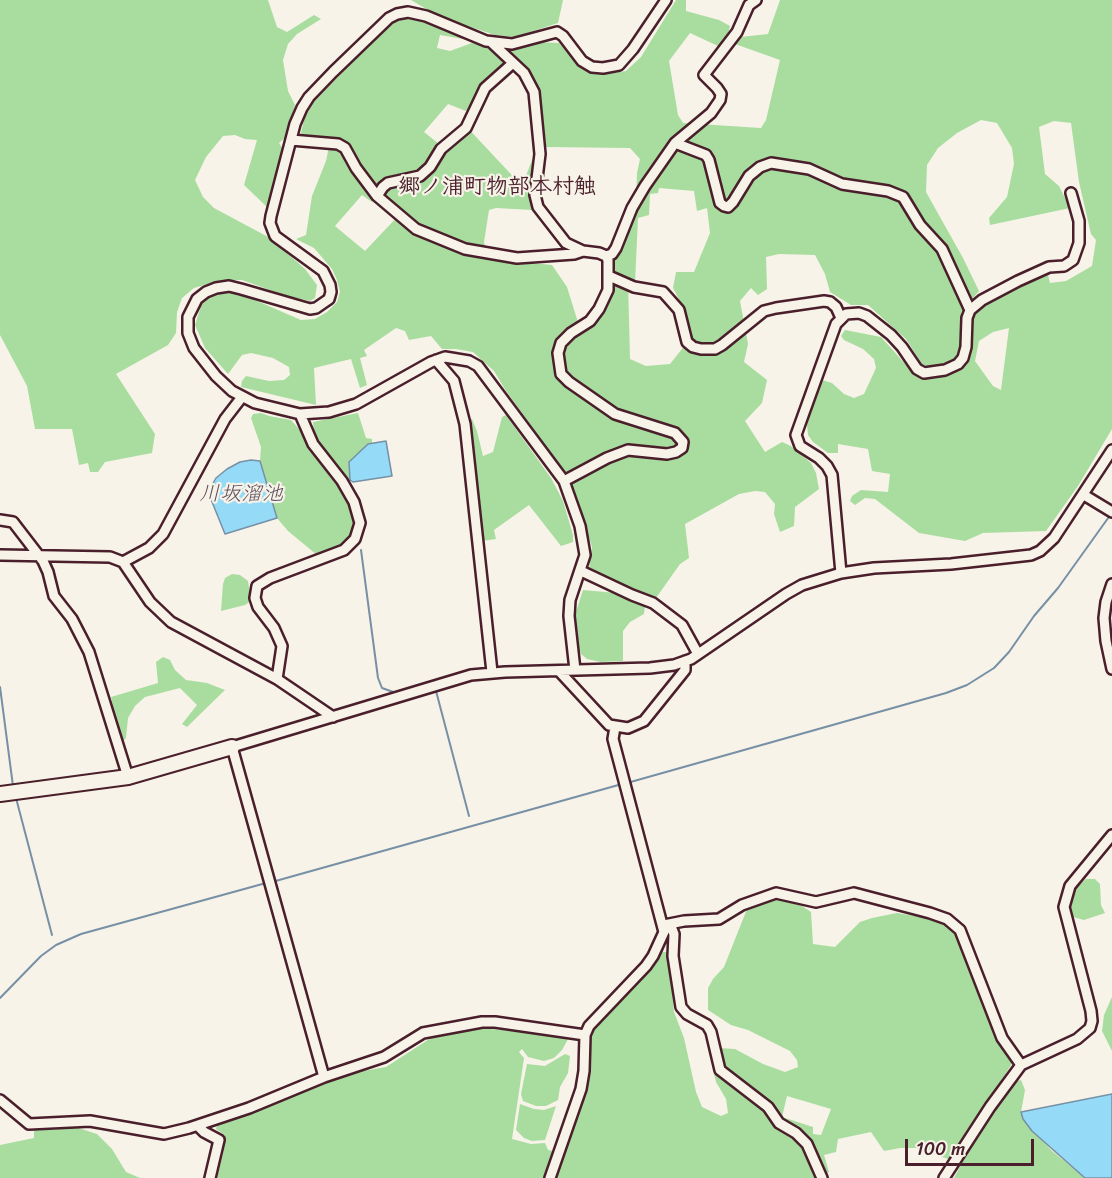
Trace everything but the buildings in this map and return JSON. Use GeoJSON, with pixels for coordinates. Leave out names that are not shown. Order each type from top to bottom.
{"type":"FeatureCollection","features":[{"type":"Feature","properties":{"kind":"street"},"geometry":{"type":"LineString","coordinates":[[575,670],[569,616],[570,600],[585,555],[580,526],[564,481],[478,366],[469,361],[445,357],[356,404],[328,412],[300,414],[262,405],[242,397],[216,376],[190,341],[188,317],[197,299],[206,292],[229,286],[310,309],[324,304],[329,299],[330,285],[322,271],[275,236],[270,223],[291,140],[302,108],[309,97],[381,25],[397,14],[408,12],[426,16],[491,42],[512,44],[557,32],[568,42],[582,61],[592,67],[614,66],[619,64],[633,49],[666,0]]}},
{"type":"Feature","properties":{"kind":"street"},"geometry":{"type":"LineString","coordinates":[[491,42],[530,81],[534,92],[540,154],[535,195],[538,207],[566,243],[583,251],[606,256],[612,254],[616,248],[632,208],[675,143],[711,113],[720,100],[721,94],[704,75],[737,32],[749,5],[756,0]]}},
{"type":"Feature","properties":{"kind":"street"},"geometry":{"type":"LineString","coordinates":[[377,196],[388,183],[420,176],[430,167],[441,149],[466,128],[485,88],[513,63]]}},
{"type":"Feature","properties":{"kind":"street"},"geometry":{"type":"LineString","coordinates":[[291,140],[338,144],[345,148],[356,168],[377,196],[416,230],[465,249],[517,258],[566,255],[583,251]]}},
{"type":"Feature","properties":{"kind":"street"},"geometry":{"type":"LineString","coordinates":[[675,143],[706,155],[720,203],[728,207],[749,176],[760,167],[771,163],[808,169],[842,184],[888,191],[903,197],[920,225],[942,249],[970,310],[963,358],[958,364],[933,373],[924,373],[917,369],[903,347],[883,327],[867,316],[846,314],[836,324],[796,435],[800,446],[819,458],[832,475],[841,573]]}},
{"type":"Feature","properties":{"kind":"street"},"geometry":{"type":"LineString","coordinates":[[970,310],[982,300],[1018,280],[1049,267],[1064,266],[1073,260],[1078,243],[1079,221],[1071,193]]}},
{"type":"Feature","properties":{"kind":"street"},"geometry":{"type":"LineString","coordinates":[[564,481],[627,450],[667,454],[682,448],[683,442],[675,433],[615,414],[578,389],[561,374],[558,353],[561,343],[571,333],[590,321],[608,290],[609,276],[606,256]]}},
{"type":"Feature","properties":{"kind":"street"},"geometry":{"type":"LineString","coordinates":[[609,276],[634,287],[663,292],[679,310],[687,342],[701,350],[714,349],[722,345],[765,311],[776,308],[824,301],[836,307],[842,318]]}},
{"type":"Feature","properties":{"kind":"street"},"geometry":{"type":"LineString","coordinates":[[436,360],[454,381],[465,424],[492,672]]}},
{"type":"Feature","properties":{"kind":"street"},"geometry":{"type":"LineString","coordinates":[[123,562],[150,548],[163,534],[225,419],[242,397]]}},
{"type":"Feature","properties":{"kind":"street"},"geometry":{"type":"LineString","coordinates":[[277,679],[282,646],[274,628],[258,607],[255,598],[257,586],[270,578],[344,550],[355,538],[360,523],[354,502],[342,481],[313,444],[300,414]]}},
{"type":"Feature","properties":{"kind":"street"},"geometry":{"type":"LineString","coordinates":[[0,794],[128,777],[464,677],[492,672],[650,668],[674,665],[698,654],[802,585],[841,573],[874,568],[951,564],[1031,555],[1040,551],[1054,538],[1112,450]]}},
{"type":"Feature","properties":{"kind":"street"},"geometry":{"type":"LineString","coordinates":[[1084,495],[1110,511]]}},
{"type":"Feature","properties":{"kind":"street"},"geometry":{"type":"LineString","coordinates":[[0,520],[13,522],[39,556],[48,572],[54,596],[72,619],[89,652],[128,777]]}},
{"type":"Feature","properties":{"kind":"street"},"geometry":{"type":"LineString","coordinates":[[0,555],[110,557],[123,562],[150,602],[171,622],[277,679],[333,717]]}},
{"type":"Feature","properties":{"kind":"street"},"geometry":{"type":"LineString","coordinates":[[580,571],[632,596],[653,603],[682,625],[698,654]]}},
{"type":"Feature","properties":{"kind":"street"},"geometry":{"type":"LineString","coordinates":[[1112,584],[1104,618],[1112,669]]}},
{"type":"Feature","properties":{"kind":"street"},"geometry":{"type":"LineString","coordinates":[[559,670],[609,725],[628,728],[644,721],[685,670],[685,661]]}},
{"type":"Feature","properties":{"kind":"street"},"geometry":{"type":"LineString","coordinates":[[615,727],[613,739],[624,783],[667,924],[674,934],[673,957],[681,1006],[687,1014],[707,1025],[711,1032],[720,1070],[768,1107],[779,1123],[796,1133],[807,1144],[822,1178]]}},
{"type":"Feature","properties":{"kind":"street"},"geometry":{"type":"LineString","coordinates":[[232,747],[324,1077]]}},
{"type":"Feature","properties":{"kind":"street"},"geometry":{"type":"LineString","coordinates":[[944,1178],[990,1107],[1021,1065],[1077,1039],[1090,1028],[1091,1011],[1064,907],[1070,886],[1112,835]]}},
{"type":"Feature","properties":{"kind":"street"},"geometry":{"type":"LineString","coordinates":[[667,924],[719,919],[736,908],[768,894],[776,893],[816,902],[854,893],[947,919],[960,930],[1002,1038],[1021,1065]]}},
{"type":"Feature","properties":{"kind":"street"},"geometry":{"type":"LineString","coordinates":[[550,1178],[581,1089],[585,1035],[589,1026],[646,966],[667,924]]}},
{"type":"Feature","properties":{"kind":"street"},"geometry":{"type":"LineString","coordinates":[[0,1100],[29,1124],[90,1121],[160,1134],[198,1126],[324,1077],[384,1057],[423,1033],[482,1022],[495,1022],[585,1035]]}},
{"type":"Feature","properties":{"kind":"street"},"geometry":{"type":"LineString","coordinates":[[198,1126],[219,1140],[210,1178]]}},
{"type":"Feature","properties":{"kind":"green space"},"geometry":{"type":"Polygon","coordinates":[[[0,0],[268,0],[277,27],[287,32],[314,15],[321,19],[297,34],[288,44],[283,60],[288,91],[295,105],[286,137],[279,143],[284,151],[268,208],[244,185],[257,140],[235,135],[223,136],[206,157],[195,180],[203,197],[214,208],[270,238],[305,269],[317,285],[315,298],[310,301],[284,295],[242,280],[221,280],[194,288],[182,298],[177,312],[176,333],[168,345],[116,374],[155,434],[152,453],[105,462],[98,472],[90,472],[88,463],[79,465],[72,429],[35,429],[27,386],[0,335],[0,0]]]}},
{"type":"Feature","properties":{"kind":"green space"},"geometry":{"type":"Polygon","coordinates":[[[411,0],[563,0],[558,23],[515,37],[495,35],[440,17],[411,0]]]}},
{"type":"Feature","properties":{"kind":"green space"},"geometry":{"type":"Polygon","coordinates":[[[676,0],[686,0],[686,11],[719,20],[730,26],[727,38],[718,46],[690,33],[669,61],[678,115],[683,123],[761,128],[766,120],[780,60],[735,44],[741,37],[768,34],[780,0],[1112,0],[1112,429],[1078,486],[1046,531],[983,533],[965,541],[919,533],[875,499],[865,498],[855,505],[850,501],[852,496],[861,490],[888,492],[890,474],[872,471],[868,449],[838,444],[838,453],[828,453],[813,442],[808,435],[807,425],[822,380],[832,383],[844,394],[854,398],[864,394],[876,368],[874,359],[863,349],[844,340],[841,336],[845,330],[881,337],[916,376],[927,378],[943,376],[961,370],[967,362],[974,315],[982,306],[1048,275],[1050,283],[1066,281],[1092,266],[1096,240],[1091,234],[1079,182],[1071,123],[1054,121],[1039,127],[1045,174],[1059,186],[1070,208],[990,225],[989,218],[1007,197],[1014,164],[1012,148],[997,123],[981,120],[957,133],[938,148],[927,165],[926,192],[979,291],[961,312],[960,347],[955,359],[943,365],[928,367],[922,364],[906,339],[868,305],[851,305],[830,292],[825,274],[815,255],[779,254],[766,257],[767,289],[758,295],[751,288],[740,301],[748,344],[744,362],[767,380],[762,403],[745,421],[765,452],[782,442],[791,446],[811,463],[816,473],[819,489],[795,507],[794,526],[780,532],[774,514],[775,504],[765,492],[755,491],[739,494],[685,524],[689,558],[680,564],[656,598],[589,569],[592,547],[574,492],[553,456],[494,371],[473,352],[442,349],[431,336],[409,340],[405,331],[396,328],[364,350],[367,356],[360,358],[367,385],[360,388],[351,359],[314,368],[316,405],[241,387],[246,376],[269,381],[284,380],[290,375],[289,367],[273,358],[251,353],[242,355],[228,374],[205,348],[195,325],[201,306],[218,292],[228,290],[241,294],[301,320],[315,319],[337,302],[340,292],[332,269],[314,248],[296,239],[306,235],[312,196],[326,161],[331,137],[304,136],[301,133],[304,120],[312,104],[390,23],[405,18],[414,18],[457,33],[463,39],[440,35],[437,48],[450,51],[472,43],[509,50],[537,42],[559,43],[585,71],[607,74],[626,71],[641,57],[676,0]],[[515,59],[502,67],[482,86],[466,111],[448,104],[424,132],[439,144],[464,124],[522,186],[532,160],[535,161],[530,188],[532,210],[496,208],[489,210],[484,242],[489,259],[552,265],[567,287],[581,332],[600,319],[609,303],[616,255],[636,206],[637,173],[640,159],[630,148],[545,147],[538,88],[531,73],[515,59]],[[659,188],[658,193],[650,194],[649,215],[638,218],[635,283],[628,280],[630,359],[646,366],[670,364],[690,339],[680,301],[673,288],[676,272],[694,272],[710,233],[707,208],[697,211],[694,191],[659,188]],[[362,195],[335,226],[365,251],[399,215],[381,195],[372,202],[362,195]],[[1009,328],[993,332],[979,341],[975,361],[993,386],[1001,390],[1009,328]]]}},
{"type":"Feature","properties":{"kind":"green space"},"geometry":{"type":"Polygon","coordinates":[[[261,413],[291,420],[305,436],[314,433],[313,422],[358,413],[366,438],[372,439],[372,444],[368,444],[349,462],[350,480],[343,489],[353,513],[354,523],[350,537],[343,545],[317,555],[288,531],[277,518],[260,461],[261,447],[251,418],[253,414],[261,413]]]}},
{"type":"Feature","properties":{"kind":"green space"},"geometry":{"type":"Polygon","coordinates":[[[506,415],[551,478],[563,501],[573,542],[561,546],[529,505],[494,530],[496,539],[482,541],[470,419],[477,431],[483,456],[493,452],[502,417],[506,415]]]}},
{"type":"Feature","properties":{"kind":"green space"},"geometry":{"type":"Polygon","coordinates":[[[232,574],[240,575],[248,581],[251,601],[245,605],[221,611],[223,584],[225,578],[232,574]]]}},
{"type":"Feature","properties":{"kind":"green space"},"geometry":{"type":"Polygon","coordinates":[[[583,590],[616,593],[645,605],[644,614],[630,622],[623,631],[623,661],[601,662],[587,659],[581,654],[575,625],[576,612],[583,590]]]}},
{"type":"Feature","properties":{"kind":"green space"},"geometry":{"type":"Polygon","coordinates":[[[163,657],[170,660],[175,670],[186,680],[207,683],[225,690],[187,727],[182,724],[197,705],[180,688],[145,697],[135,706],[128,718],[126,738],[123,741],[120,739],[111,697],[158,683],[156,662],[163,657]]]}},
{"type":"Feature","properties":{"kind":"green space"},"geometry":{"type":"Polygon","coordinates":[[[1086,879],[1095,879],[1100,884],[1101,905],[1105,913],[1084,920],[1073,917],[1070,904],[1077,887],[1086,879]]]}},
{"type":"Feature","properties":{"kind":"green space"},"geometry":{"type":"Polygon","coordinates":[[[777,899],[802,906],[811,912],[813,944],[835,947],[860,922],[897,913],[933,919],[959,933],[968,965],[1002,1047],[1011,1060],[1011,1065],[951,1160],[916,1148],[884,1151],[871,1132],[838,1139],[836,1152],[824,1155],[829,1172],[819,1178],[553,1178],[589,1080],[589,1037],[593,1028],[663,952],[668,952],[674,1012],[684,1038],[696,1092],[702,1107],[721,1116],[728,1113],[726,1099],[716,1082],[713,1070],[719,1048],[735,1049],[763,1064],[785,1072],[798,1067],[797,1060],[790,1051],[748,1030],[731,1025],[708,1010],[708,988],[724,967],[747,909],[765,901],[777,899]],[[787,1096],[782,1117],[813,1127],[813,1134],[821,1135],[831,1109],[787,1096]]]}},
{"type":"Feature","properties":{"kind":"green space"},"geometry":{"type":"Polygon","coordinates":[[[1112,997],[1112,1051],[1102,1031],[1104,1015],[1112,997]]]}},
{"type":"Feature","properties":{"kind":"green space"},"geometry":{"type":"Polygon","coordinates":[[[479,1028],[568,1039],[554,1058],[544,1061],[528,1057],[522,1049],[519,1052],[524,1058],[512,1139],[531,1144],[545,1143],[548,1150],[554,1151],[548,1178],[217,1178],[225,1135],[216,1129],[217,1125],[333,1079],[386,1067],[434,1036],[479,1028]]]}},
{"type":"Feature","properties":{"kind":"green space"},"geometry":{"type":"Polygon","coordinates":[[[565,1054],[570,1056],[568,1073],[560,1087],[558,1100],[546,1106],[536,1106],[523,1101],[521,1094],[527,1064],[545,1066],[565,1054]]]}},
{"type":"Feature","properties":{"kind":"green space"},"geometry":{"type":"Polygon","coordinates":[[[1021,1080],[1025,1090],[1021,1112],[1023,1119],[1051,1150],[1085,1178],[954,1178],[975,1139],[1009,1090],[1021,1080]]]}},
{"type":"Feature","properties":{"kind":"green space"},"geometry":{"type":"Polygon","coordinates":[[[520,1104],[544,1110],[556,1106],[545,1140],[532,1141],[524,1138],[516,1130],[520,1104]]]}},
{"type":"Feature","properties":{"kind":"green space"},"geometry":{"type":"Polygon","coordinates":[[[75,1127],[97,1134],[112,1149],[126,1172],[140,1178],[0,1178],[0,1145],[34,1138],[34,1128],[53,1130],[75,1127]]]}},
{"type":"Feature","properties":{"kind":"water"},"geometry":{"type":"Polygon","coordinates":[[[386,441],[392,476],[353,482],[350,480],[349,462],[368,444],[386,441]]]}},
{"type":"Feature","properties":{"kind":"water","name":"川坂溜池"},"geometry":{"type":"Polygon","coordinates":[[[260,461],[277,518],[225,534],[208,492],[216,478],[227,469],[240,462],[260,461]]]}},
{"type":"Feature","properties":{"kind":"water"},"geometry":{"type":"Polygon","coordinates":[[[1112,1094],[1112,1178],[1085,1178],[1032,1131],[1021,1112],[1112,1094]]]}},
{"type":"Feature","properties":{"kind":"waterway"},"geometry":{"type":"LineString","coordinates":[[627,783],[946,693],[967,685],[994,668],[1009,652],[1111,514]]}},
{"type":"Feature","properties":{"kind":"waterway"},"geometry":{"type":"LineString","coordinates":[[361,550],[378,678],[382,688],[396,693]]}},
{"type":"Feature","properties":{"kind":"waterway"},"geometry":{"type":"LineString","coordinates":[[0,687],[13,786]]}},
{"type":"Feature","properties":{"kind":"waterway"},"geometry":{"type":"LineString","coordinates":[[436,691],[469,816]]}},
{"type":"Feature","properties":{"kind":"waterway"},"geometry":{"type":"LineString","coordinates":[[272,882],[622,784]]}},
{"type":"Feature","properties":{"kind":"waterway"},"geometry":{"type":"LineString","coordinates":[[16,798],[52,935]]}},
{"type":"Feature","properties":{"kind":"waterway"},"geometry":{"type":"LineString","coordinates":[[0,998],[41,956],[56,945],[81,934],[266,883]]}},
{"type":"Feature","properties":{"kind":"district","name":"郷ノ浦町物部本村触"},"geometry":{"type":"Point","coordinates":[497,187]}}]}
